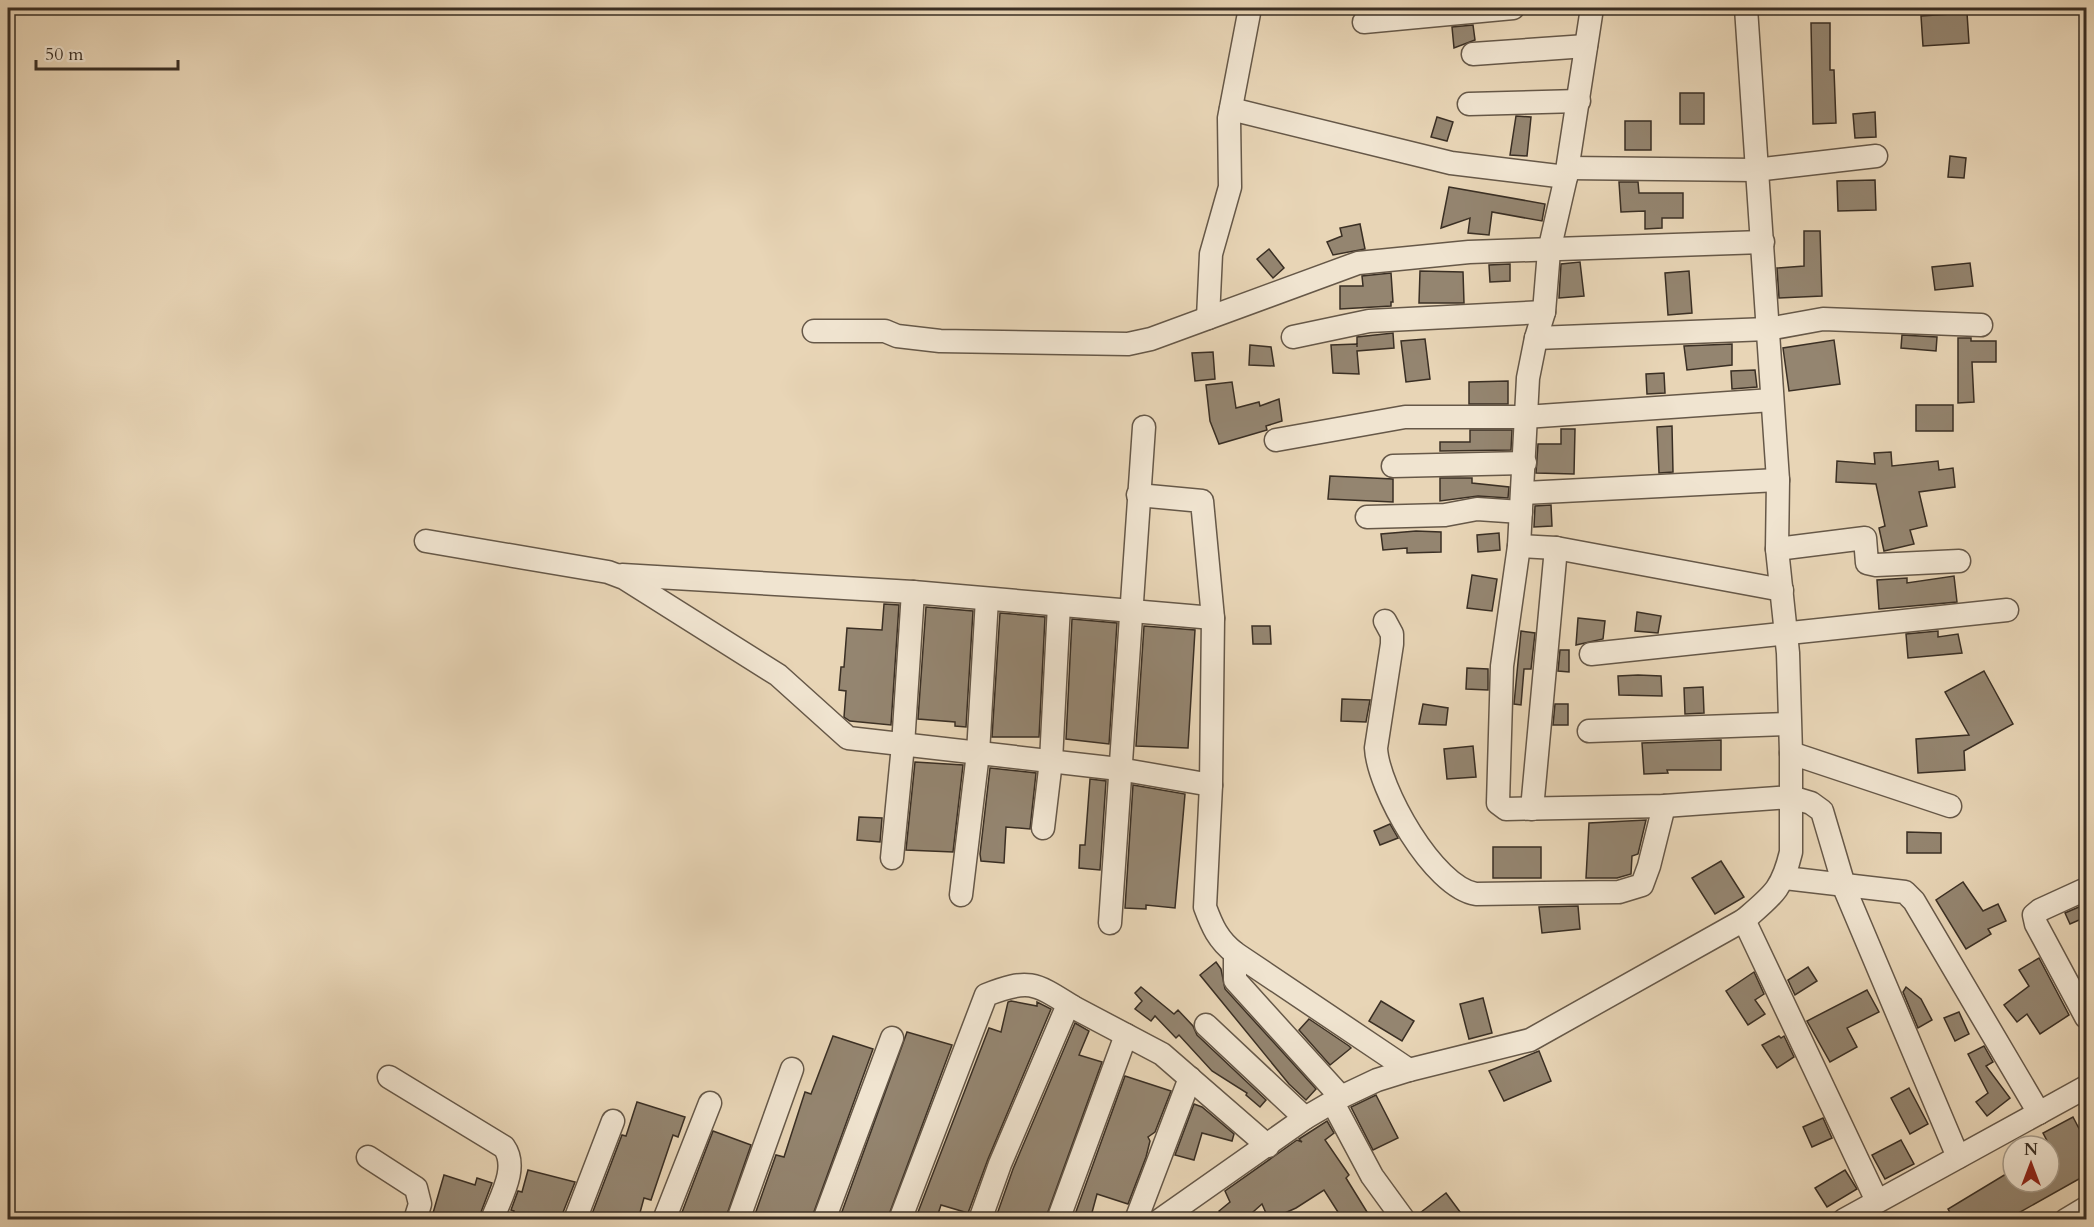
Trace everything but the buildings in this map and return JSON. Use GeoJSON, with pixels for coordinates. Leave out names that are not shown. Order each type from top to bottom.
{"type":"FeatureCollection","features":[{"type":"Feature","properties":{"kind":"street"},"geometry":{"type":"LineString","coordinates":[[1208,318],[1211,254],[1230,187],[1230,109],[1250,8]]}},
{"type":"Feature","properties":{"kind":"street"},"geometry":{"type":"LineString","coordinates":[[1364,22],[1513,8]]}},
{"type":"Feature","properties":{"kind":"street"},"geometry":{"type":"LineString","coordinates":[[1592,8],[1567,173],[1549,251],[1544,312],[1536,338],[1525,417],[1525,463],[1519,546],[1502,666],[1498,803],[1506,809],[1664,806],[1791,796],[1817,806],[1822,812],[1845,886],[1958,1157]]}},
{"type":"Feature","properties":{"kind":"street"},"geometry":{"type":"LineString","coordinates":[[1160,1220],[1305,1118],[1337,1100],[1377,1080],[1409,1070],[1530,1040],[1744,920],[1772,896],[1785,878],[1791,852],[1791,753],[1782,590],[1777,549],[1778,480],[1763,242],[1755,170],[1756,146],[1746,8]]}},
{"type":"Feature","properties":{"kind":"street"},"geometry":{"type":"LineString","coordinates":[[1473,54],[1586,46]]}},
{"type":"Feature","properties":{"kind":"street"},"geometry":{"type":"LineString","coordinates":[[1468,104],[1579,101]]}},
{"type":"Feature","properties":{"kind":"street"},"geometry":{"type":"LineString","coordinates":[[1230,109],[1443,162],[1567,173],[1755,170],[1875,156]]}},
{"type":"Feature","properties":{"kind":"street"},"geometry":{"type":"LineString","coordinates":[[814,331],[885,331],[897,336],[940,341],[1128,344],[1151,339],[1358,263],[1463,252],[1549,251],[1763,242]]}},
{"type":"Feature","properties":{"kind":"street"},"geometry":{"type":"LineString","coordinates":[[1293,337],[1369,321],[1544,312]]}},
{"type":"Feature","properties":{"kind":"street"},"geometry":{"type":"LineString","coordinates":[[1536,338],[1768,329],[1823,319],[1981,325]]}},
{"type":"Feature","properties":{"kind":"street"},"geometry":{"type":"LineString","coordinates":[[1276,440],[1405,417],[1525,417],[1773,400]]}},
{"type":"Feature","properties":{"kind":"street"},"geometry":{"type":"LineString","coordinates":[[1110,923],[1144,427]]}},
{"type":"Feature","properties":{"kind":"street"},"geometry":{"type":"LineString","coordinates":[[1393,466],[1525,463]]}},
{"type":"Feature","properties":{"kind":"street"},"geometry":{"type":"LineString","coordinates":[[1367,517],[1445,515],[1522,502],[1778,480]]}},
{"type":"Feature","properties":{"kind":"street"},"geometry":{"type":"LineString","coordinates":[[1138,495],[1202,501],[1213,618],[1212,786],[1205,907],[1220,942],[1409,1070]]}},
{"type":"Feature","properties":{"kind":"street"},"geometry":{"type":"LineString","coordinates":[[1777,549],[1865,538],[1867,563],[1875,565],[1959,561]]}},
{"type":"Feature","properties":{"kind":"street"},"geometry":{"type":"LineString","coordinates":[[426,541],[617,575],[913,592],[1213,618]]}},
{"type":"Feature","properties":{"kind":"street"},"geometry":{"type":"LineString","coordinates":[[1519,546],[1556,548],[1782,590]]}},
{"type":"Feature","properties":{"kind":"street"},"geometry":{"type":"LineString","coordinates":[[1532,809],[1556,548]]}},
{"type":"Feature","properties":{"kind":"street"},"geometry":{"type":"LineString","coordinates":[[617,575],[778,675],[848,738],[1119,769],[1212,786]]}},
{"type":"Feature","properties":{"kind":"street"},"geometry":{"type":"LineString","coordinates":[[892,858],[903,745],[913,592]]}},
{"type":"Feature","properties":{"kind":"street"},"geometry":{"type":"LineString","coordinates":[[961,895],[978,753],[987,599]]}},
{"type":"Feature","properties":{"kind":"street"},"geometry":{"type":"LineString","coordinates":[[1043,828],[1051,761],[1059,605]]}},
{"type":"Feature","properties":{"kind":"street"},"geometry":{"type":"LineString","coordinates":[[1591,654],[2007,610]]}},
{"type":"Feature","properties":{"kind":"street"},"geometry":{"type":"LineString","coordinates":[[1385,621],[1392,634],[1392,644],[1376,748],[1377,758],[1396,810],[1435,866],[1464,890],[1476,894],[1619,892],[1642,885],[1664,806]]}},
{"type":"Feature","properties":{"kind":"street"},"geometry":{"type":"LineString","coordinates":[[1589,731],[1788,724]]}},
{"type":"Feature","properties":{"kind":"street"},"geometry":{"type":"LineString","coordinates":[[1791,753],[1950,806]]}},
{"type":"Feature","properties":{"kind":"street"},"geometry":{"type":"LineString","coordinates":[[1785,878],[1905,892],[1914,901],[2039,1113]]}},
{"type":"Feature","properties":{"kind":"street"},"geometry":{"type":"LineString","coordinates":[[2086,889],[2034,915],[2036,924],[2086,1017]]}},
{"type":"Feature","properties":{"kind":"street"},"geometry":{"type":"LineString","coordinates":[[1744,920],[1877,1201]]}},
{"type":"Feature","properties":{"kind":"street"},"geometry":{"type":"LineString","coordinates":[[1235,953],[1235,980],[1337,1100],[1372,1176],[1404,1220]]}},
{"type":"Feature","properties":{"kind":"street"},"geometry":{"type":"LineString","coordinates":[[900,1220],[986,995],[1010,986],[1039,986],[1073,1007],[1162,1054],[1268,1146]]}},
{"type":"Feature","properties":{"kind":"street"},"geometry":{"type":"LineString","coordinates":[[980,1220],[1063,1011],[1073,1007]]}},
{"type":"Feature","properties":{"kind":"street"},"geometry":{"type":"LineString","coordinates":[[1206,1025],[1305,1118]]}},
{"type":"Feature","properties":{"kind":"street"},"geometry":{"type":"LineString","coordinates":[[1058,1220],[1126,1035]]}},
{"type":"Feature","properties":{"kind":"street"},"geometry":{"type":"LineString","coordinates":[[824,1220],[892,1038]]}},
{"type":"Feature","properties":{"kind":"street"},"geometry":{"type":"LineString","coordinates":[[738,1220],[792,1069]]}},
{"type":"Feature","properties":{"kind":"street"},"geometry":{"type":"LineString","coordinates":[[389,1077],[504,1147],[509,1154],[509,1172],[492,1220]]}},
{"type":"Feature","properties":{"kind":"street"},"geometry":{"type":"LineString","coordinates":[[1136,1220],[1190,1078]]}},
{"type":"Feature","properties":{"kind":"street"},"geometry":{"type":"LineString","coordinates":[[1844,1220],[2086,1087]]}},
{"type":"Feature","properties":{"kind":"street"},"geometry":{"type":"LineString","coordinates":[[664,1220],[710,1103]]}},
{"type":"Feature","properties":{"kind":"street"},"geometry":{"type":"LineString","coordinates":[[575,1220],[613,1121]]}},
{"type":"Feature","properties":{"kind":"street"},"geometry":{"type":"LineString","coordinates":[[368,1157],[416,1188],[420,1204],[414,1220]]}},
{"type":"Feature","properties":{"kind":"street"},"geometry":{"type":"LineString","coordinates":[[2066,1220],[2086,1208]]}}]}
